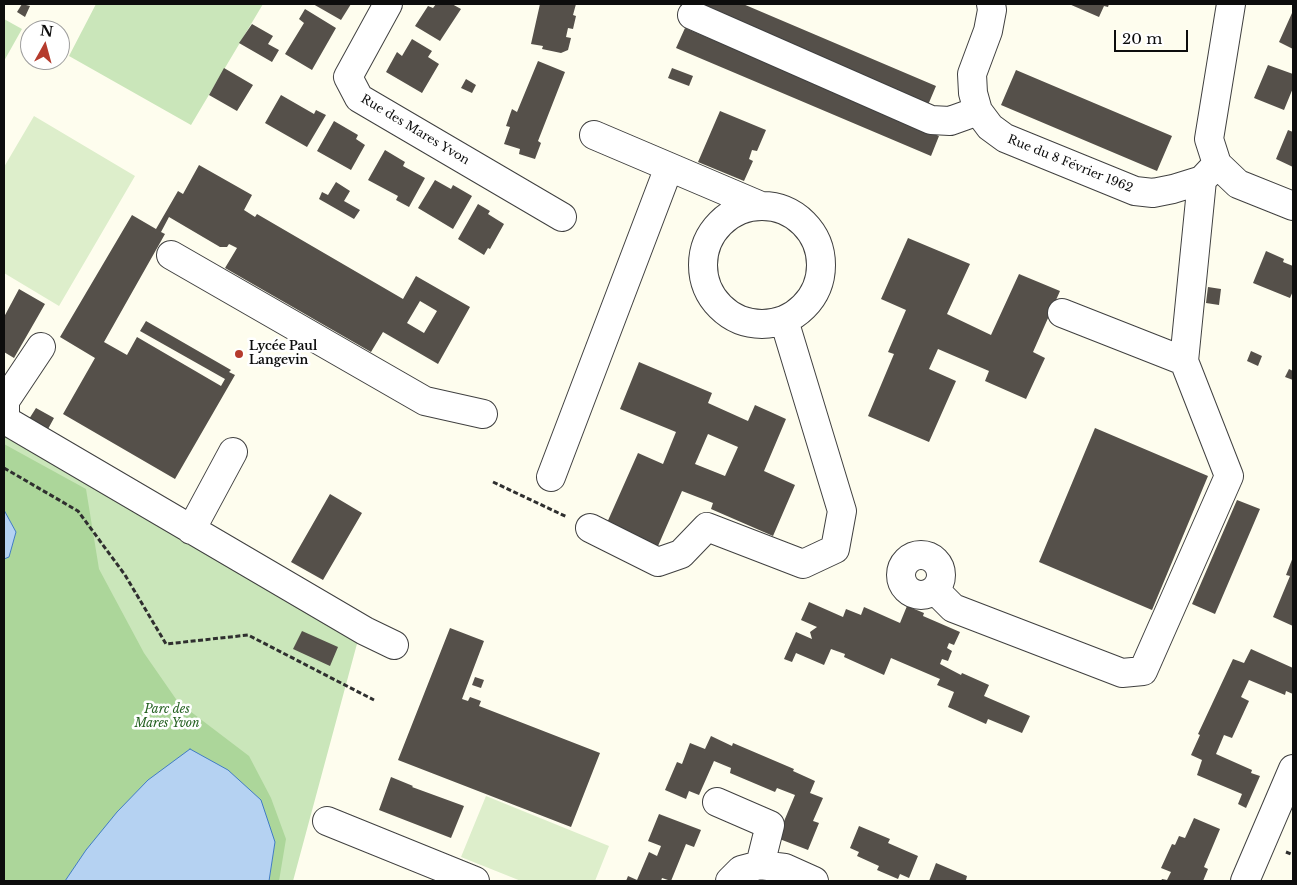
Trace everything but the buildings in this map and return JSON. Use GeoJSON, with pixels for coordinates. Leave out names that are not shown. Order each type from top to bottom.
{"type":"FeatureCollection","features":[{"type":"Feature","properties":{"kind":"street","name":"Rue des Mares Yvon"},"geometry":{"type":"LineString","coordinates":[[388,4],[348,76],[359,98],[562,217]]}},
{"type":"Feature","properties":{"kind":"street","name":"Rue du 8 Février 1962"},"geometry":{"type":"LineString","coordinates":[[991,4],[992,10],[988,31],[972,74],[973,93],[978,111],[990,127],[1005,138],[1135,191],[1153,193],[1172,189],[1209,172]]}},
{"type":"Feature","properties":{"kind":"street"},"geometry":{"type":"LineString","coordinates":[[935,590],[953,608],[1122,673],[1143,671],[1229,476],[1184,361],[1209,172],[1209,139],[1231,4]]}},
{"type":"Feature","properties":{"kind":"street"},"geometry":{"type":"LineString","coordinates":[[692,15],[931,120],[950,121],[978,111]]}},
{"type":"Feature","properties":{"kind":"street"},"geometry":{"type":"LineString","coordinates":[[594,135],[761,206]]}},
{"type":"Feature","properties":{"kind":"street"},"geometry":{"type":"LineString","coordinates":[[551,477],[669,167]]}},
{"type":"Feature","properties":{"kind":"street"},"geometry":{"type":"LineString","coordinates":[[1209,172],[1293,206]]}},
{"type":"Feature","properties":{"kind":"street"},"geometry":{"type":"LineString","coordinates":[[761,206],[775,207],[788,211],[809,228],[816,240],[822,267],[814,293],[806,304],[796,314],[770,324],[743,321],[731,315],[720,306],[711,296],[703,269],[703,256],[707,242],[723,220],[734,212],[747,207],[761,206]]}},
{"type":"Feature","properties":{"kind":"street"},"geometry":{"type":"LineString","coordinates":[[171,255],[425,401],[483,414]]}},
{"type":"Feature","properties":{"kind":"street"},"geometry":{"type":"LineString","coordinates":[[1062,314],[1184,361]]}},
{"type":"Feature","properties":{"kind":"street"},"geometry":{"type":"LineString","coordinates":[[590,528],[658,562],[681,554],[708,527],[803,564],[835,549],[842,511],[784,320]]}},
{"type":"Feature","properties":{"kind":"street"},"geometry":{"type":"LineString","coordinates":[[41,347],[5,401],[5,420],[365,631],[394,645]]}},
{"type":"Feature","properties":{"kind":"street"},"geometry":{"type":"LineString","coordinates":[[191,530],[233,452]]}},
{"type":"Feature","properties":{"kind":"street"},"geometry":{"type":"LineString","coordinates":[[1245,881],[1293,769]]}},
{"type":"Feature","properties":{"kind":"street"},"geometry":{"type":"LineString","coordinates":[[717,802],[770,826],[760,865]]}},
{"type":"Feature","properties":{"kind":"street"},"geometry":{"type":"LineString","coordinates":[[327,821],[475,881]]}},
{"type":"Feature","properties":{"kind":"street"},"geometry":{"type":"LineString","coordinates":[[730,881],[741,870],[760,865],[785,868],[814,881]]}},
{"type":"Feature","properties":{"kind":"path"},"geometry":{"type":"LineString","coordinates":[[4,468],[78,511],[125,575],[166,644],[248,635],[374,700]]}},
{"type":"Feature","properties":{"kind":"path"},"geometry":{"type":"LineString","coordinates":[[493,482],[590,528]]}},
{"type":"Feature","properties":{"kind":"green space"},"geometry":{"type":"Polygon","coordinates":[[[96,4],[263,4],[191,125],[70,57],[96,4]]]}},
{"type":"Feature","properties":{"kind":"green space"},"geometry":{"type":"Polygon","coordinates":[[[4,19],[20,28],[20,33],[4,61],[4,19]]]}},
{"type":"Feature","properties":{"kind":"green space"},"geometry":{"type":"Polygon","coordinates":[[[34,116],[135,176],[59,306],[4,273],[4,167],[34,116]]]}},
{"type":"Feature","properties":{"kind":"green space","name":"Parc des Mares Yvon"},"geometry":{"type":"Polygon","coordinates":[[[4,431],[358,640],[293,881],[4,881],[4,431]]]}},
{"type":"Feature","properties":{"kind":"green space"},"geometry":{"type":"Polygon","coordinates":[[[4,444],[86,489],[99,569],[144,653],[178,702],[249,756],[271,798],[286,839],[279,881],[269,881],[275,842],[86,850],[65,881],[4,881],[4,559],[9,557],[16,532],[4,510],[4,444]]]}},
{"type":"Feature","properties":{"kind":"green space"},"geometry":{"type":"Polygon","coordinates":[[[486,796],[609,846],[595,881],[521,881],[461,857],[486,796]]]}},
{"type":"Feature","properties":{"kind":"water"},"geometry":{"type":"Polygon","coordinates":[[[4,510],[16,532],[9,557],[4,559],[4,510]]]}},
{"type":"Feature","properties":{"kind":"water"},"geometry":{"type":"Polygon","coordinates":[[[190,749],[228,770],[261,800],[275,842],[269,881],[65,881],[86,850],[117,812],[148,780],[190,749]]]}},
{"type":"Feature","properties":{"kind":"place","name":"Lycée Paul Langevin"},"geometry":{"type":"Point","coordinates":[239,354]}}]}
